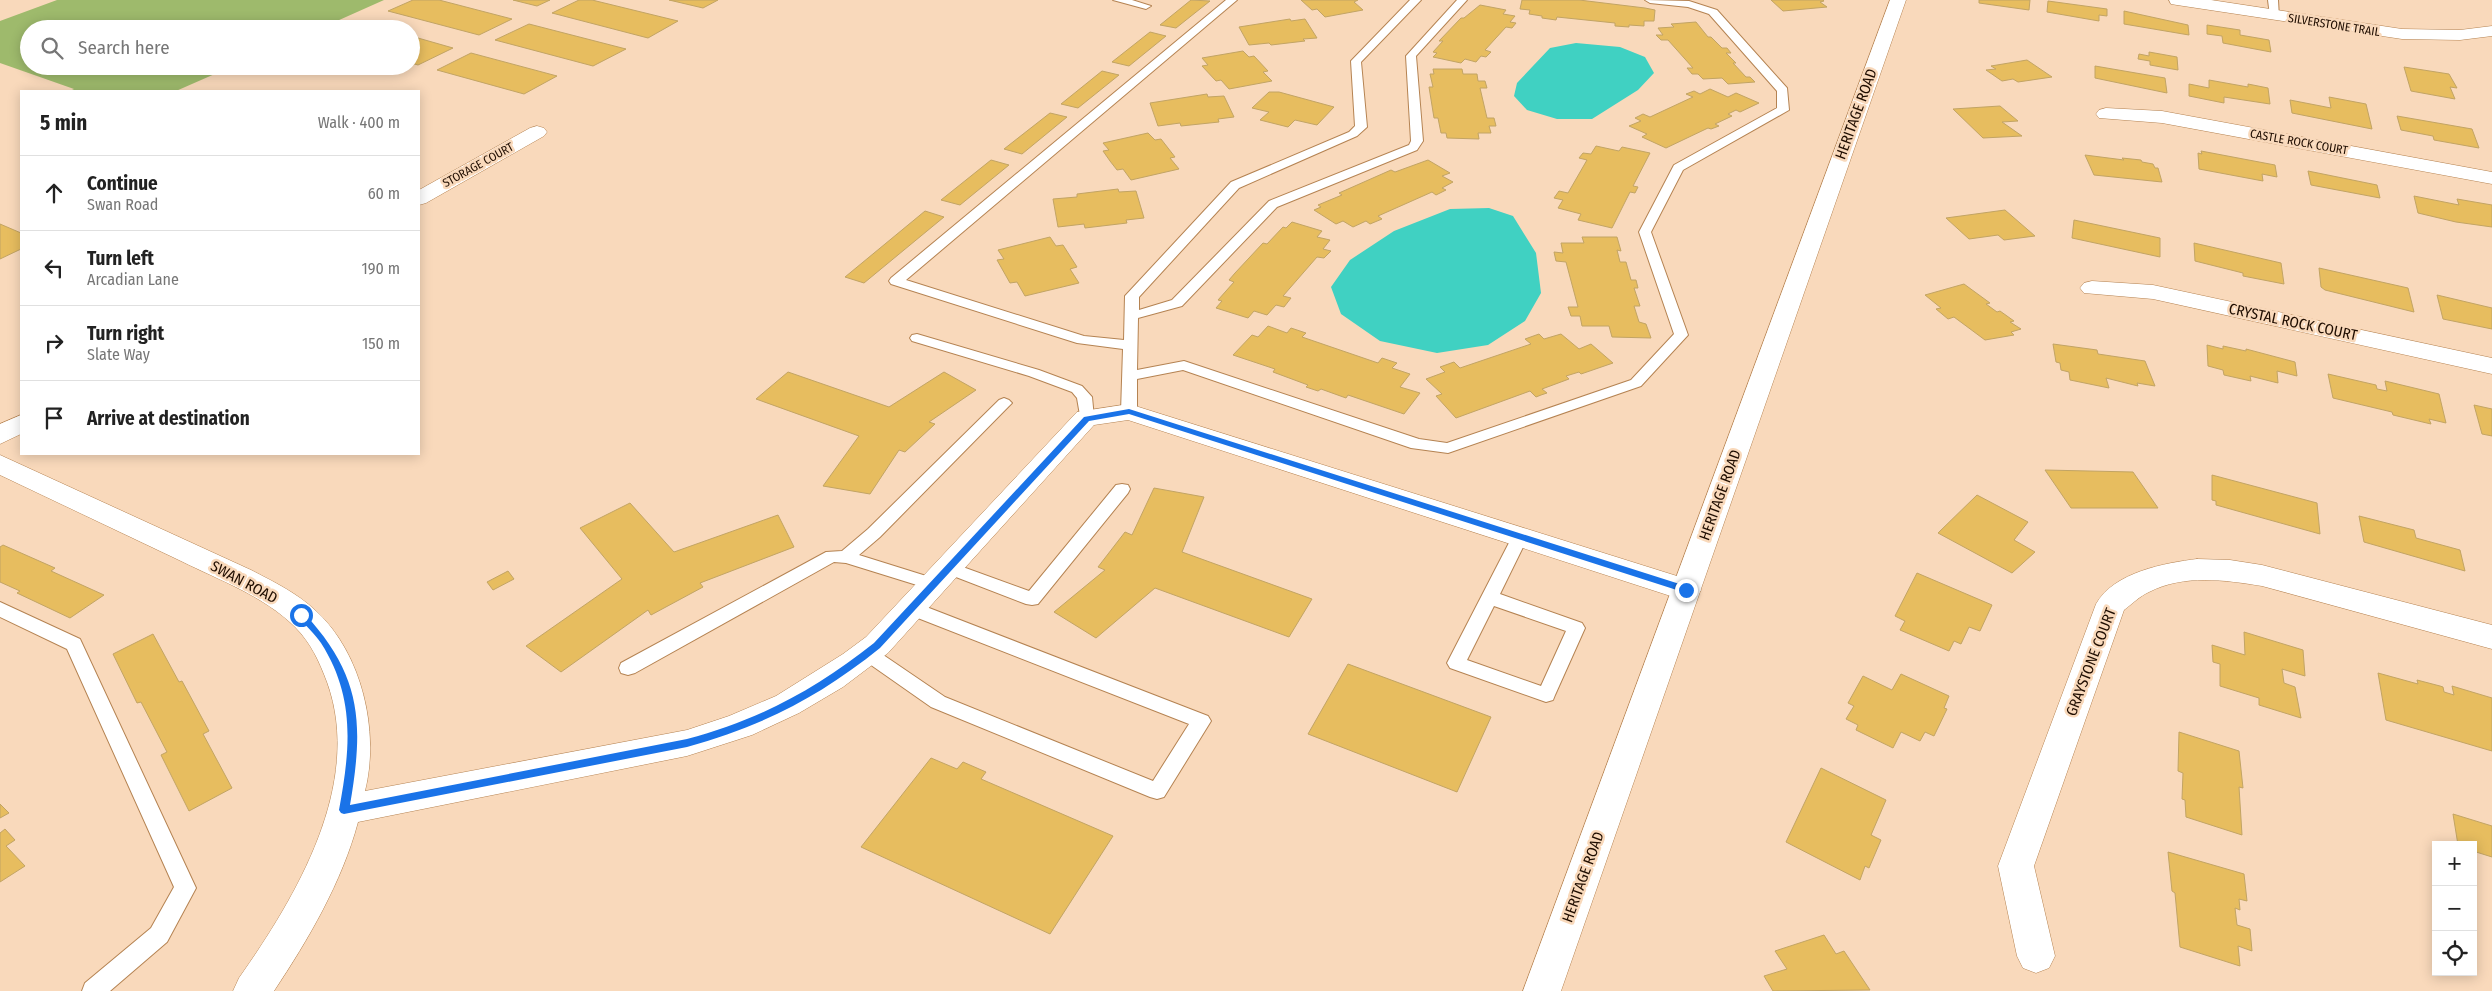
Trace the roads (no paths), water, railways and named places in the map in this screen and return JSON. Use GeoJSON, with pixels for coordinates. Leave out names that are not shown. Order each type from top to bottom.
{"type":"FeatureCollection","features":[{"type":"Feature","properties":{"kind":"street","name":"HERITAGE ROAD"},"geometry":{"type":"LineString","coordinates":[[1542,991],[1898,0]]}},
{"type":"Feature","properties":{"kind":"street","name":"SILVERSTONE TRAIL"},"geometry":{"type":"LineString","coordinates":[[2177,0],[2274,8],[2402,34],[2450,35],[2485,32]]}},
{"type":"Feature","properties":{"kind":"street"},"geometry":{"type":"LineString","coordinates":[[2485,32],[2492,44]]}},
{"type":"Feature","properties":{"kind":"street","name":"CASTLE ROCK COURT"},"geometry":{"type":"LineString","coordinates":[[2106,114],[2162,117],[2492,178]]}},
{"type":"Feature","properties":{"kind":"street","name":"STORAGE COURT"},"geometry":{"type":"LineString","coordinates":[[420,198],[537,132]]}},
{"type":"Feature","properties":{"kind":"street","name":"CRYSTAL ROCK COURT"},"geometry":{"type":"LineString","coordinates":[[2092,288],[2154,292],[2492,366]]}},
{"type":"Feature","properties":{"kind":"street"},"geometry":{"type":"LineString","coordinates":[[344,810],[687,743],[720,734],[773,713],[812,693],[867,653],[941,576],[1086,418],[1129,412],[1686,590]]}},
{"type":"Feature","properties":{"kind":"street"},"geometry":{"type":"LineString","coordinates":[[0,435],[20,424]]}},
{"type":"Feature","properties":{"kind":"street","name":"SWAN ROAD"},"geometry":{"type":"LineString","coordinates":[[0,464],[254,584],[301,615],[324,640],[342,674],[352,712],[353,761],[344,810],[328,860],[302,914],[272,963],[252,991]]}},
{"type":"Feature","properties":{"kind":"street","name":"GRAYSTONE COURT"},"geometry":{"type":"LineString","coordinates":[[2036,956],[2016,866],[2111,604],[2126,590],[2142,581],[2157,576],[2191,569],[2249,572],[2492,637]]}},
{"type":"Feature","properties":{"kind":"lane"},"geometry":{"type":"LineString","coordinates":[[1118,0],[1146,6]]}},
{"type":"Feature","properties":{"kind":"lane"},"geometry":{"type":"LineString","coordinates":[[1130,345],[1082,340],[896,281],[1232,0]]}},
{"type":"Feature","properties":{"kind":"lane"},"geometry":{"type":"LineString","coordinates":[[1129,412],[1132,296],[1235,185],[1353,134],[1361,127],[1356,61],[1416,0]]}},
{"type":"Feature","properties":{"kind":"lane"},"geometry":{"type":"LineString","coordinates":[[1131,316],[1177,303],[1273,204],[1413,147],[1417,140],[1411,56],[1462,0]]}},
{"type":"Feature","properties":{"kind":"lane"},"geometry":{"type":"LineString","coordinates":[[1129,376],[1184,365],[1417,444],[1448,448],[1636,382],[1681,335],[1645,232],[1678,168],[1783,110],[1783,90],[1713,12],[1689,4],[1650,0]]}},
{"type":"Feature","properties":{"kind":"lane"},"geometry":{"type":"LineString","coordinates":[[917,338],[1034,373],[1077,389],[1084,397],[1086,418]]}},
{"type":"Feature","properties":{"kind":"lane"},"geometry":{"type":"LineString","coordinates":[[846,556],[874,533],[1004,403]]}},
{"type":"Feature","properties":{"kind":"lane"},"geometry":{"type":"LineString","coordinates":[[628,668],[832,556],[846,556],[941,576],[1032,599],[1122,489]]}},
{"type":"Feature","properties":{"kind":"lane"},"geometry":{"type":"LineString","coordinates":[[1489,597],[1576,628],[1546,696],[1456,663],[1489,597],[1520,537]]}},
{"type":"Feature","properties":{"kind":"lane"},"geometry":{"type":"LineString","coordinates":[[867,653],[938,702],[1158,791],[1201,721],[911,608]]}},
{"type":"Feature","properties":{"kind":"lane"},"geometry":{"type":"LineString","coordinates":[[0,609],[74,644],[185,888],[159,934],[93,991]]}},
{"type":"Feature","properties":{"kind":"water"},"geometry":{"type":"Polygon","coordinates":[[[1576,43],[1620,47],[1645,57],[1654,73],[1638,90],[1592,119],[1557,119],[1527,110],[1514,96],[1517,83],[1550,48],[1576,43]]]}},
{"type":"Feature","properties":{"kind":"water"},"geometry":{"type":"Polygon","coordinates":[[[1489,208],[1513,216],[1536,253],[1541,293],[1525,321],[1488,345],[1437,353],[1380,341],[1341,314],[1331,287],[1350,260],[1394,231],[1450,209],[1489,208]]]}}]}
